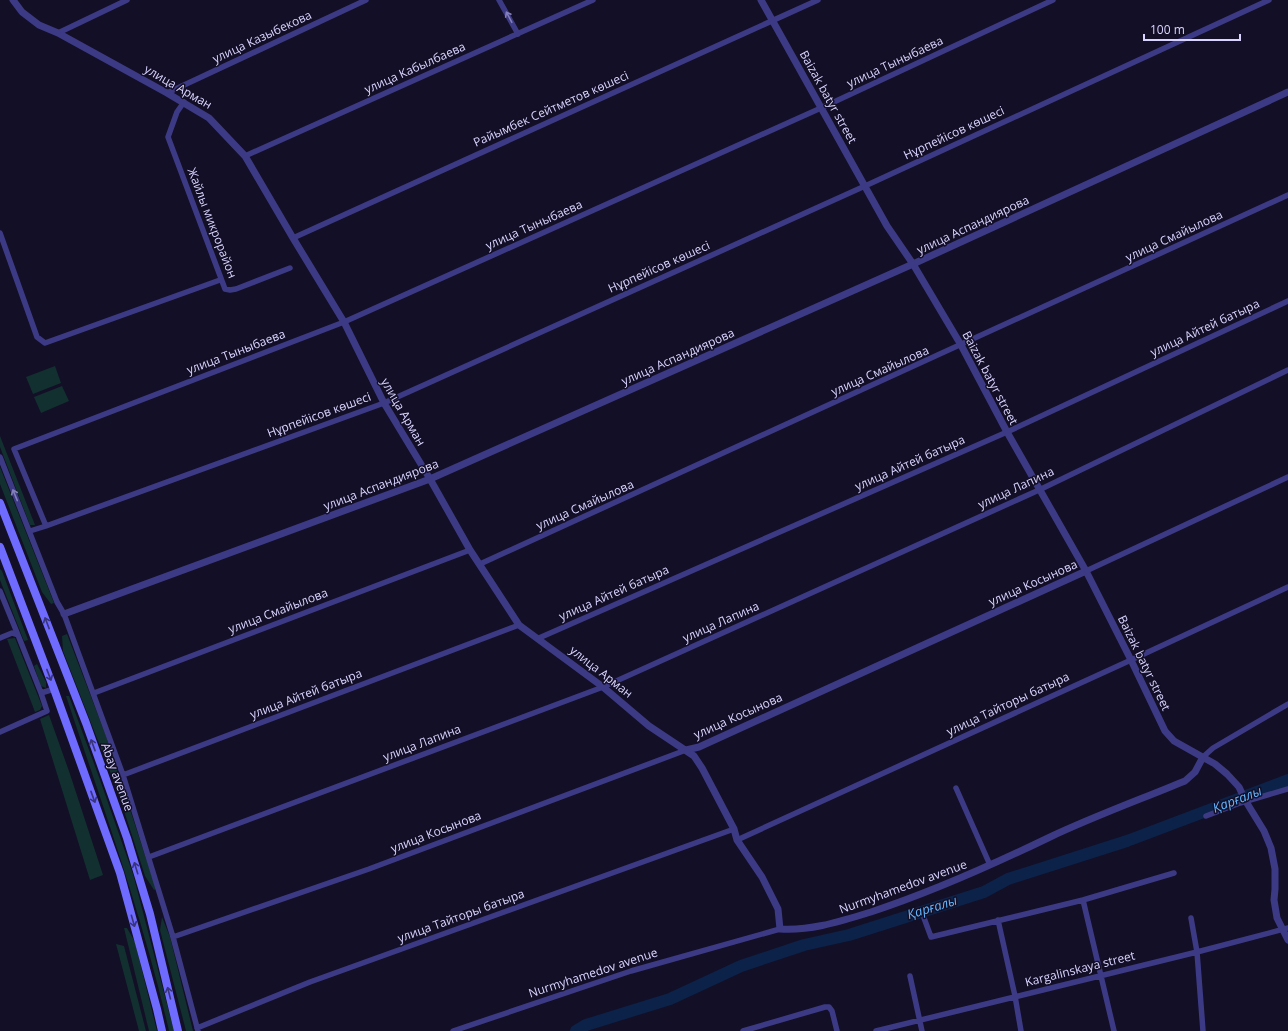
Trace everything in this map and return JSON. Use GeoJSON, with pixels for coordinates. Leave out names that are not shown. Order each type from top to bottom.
{"type":"FeatureCollection","features":[{"type":"Feature","properties":{"kind":"main road","name":"Abay avenue"},"geometry":{"type":"LineString","coordinates":[[0,502],[86,723],[127,838],[150,914],[178,1031]]}},
{"type":"Feature","properties":{"kind":"main road"},"geometry":{"type":"LineString","coordinates":[[0,547],[54,688],[120,873],[162,1031]]}},
{"type":"Feature","properties":{"kind":"main road"},"geometry":{"type":"LineString","coordinates":[[0,563],[12,576]]}},
{"type":"Feature","properties":{"kind":"street","name":"улица Арман"},"geometry":{"type":"LineString","coordinates":[[13,0],[22,12],[39,25],[168,93],[209,118],[245,156],[344,322],[384,403],[430,479],[470,550],[519,625],[539,638],[603,687],[649,726],[694,756],[702,768],[734,829],[737,840],[762,877],[778,909],[780,928]]}},
{"type":"Feature","properties":{"kind":"street"},"geometry":{"type":"LineString","coordinates":[[58,34],[127,0]]}},
{"type":"Feature","properties":{"kind":"street","name":"улица Казыбекова"},"geometry":{"type":"LineString","coordinates":[[168,93],[366,0]]}},
{"type":"Feature","properties":{"kind":"street"},"geometry":{"type":"LineString","coordinates":[[500,0],[518,34]]}},
{"type":"Feature","properties":{"kind":"street","name":"улица Кабылбаева"},"geometry":{"type":"LineString","coordinates":[[245,156],[593,0]]}},
{"type":"Feature","properties":{"kind":"street","name":"Baizak batyr street"},"geometry":{"type":"LineString","coordinates":[[761,0],[886,226],[913,264],[962,345],[1007,432],[1086,571],[1132,660],[1165,731],[1174,741],[1187,750],[1215,764],[1227,774],[1239,788],[1264,831],[1271,848],[1275,869],[1274,900],[1277,918],[1285,928],[1288,940]]}},
{"type":"Feature","properties":{"kind":"street","name":"Райымбек Сейтметов көшесі"},"geometry":{"type":"LineString","coordinates":[[293,238],[818,0]]}},
{"type":"Feature","properties":{"kind":"street","name":"улица Тыныбаева"},"geometry":{"type":"LineString","coordinates":[[46,526],[14,449],[344,322],[822,108],[1053,0]]}},
{"type":"Feature","properties":{"kind":"street","name":"Нұрпейісов көшесі"},"geometry":{"type":"LineString","coordinates":[[30,531],[384,403],[865,186],[1269,0]]}},
{"type":"Feature","properties":{"kind":"street","name":"улица Аспандиярова"},"geometry":{"type":"LineString","coordinates":[[64,614],[430,479],[913,264],[1288,92]]}},
{"type":"Feature","properties":{"kind":"street","name":"Жайлы микрорайон"},"geometry":{"type":"LineString","coordinates":[[184,102],[177,112],[168,136],[224,289],[230,290],[290,268]]}},
{"type":"Feature","properties":{"kind":"street","name":"улица Смайылова"},"geometry":{"type":"LineString","coordinates":[[480,564],[1288,195]]}},
{"type":"Feature","properties":{"kind":"street"},"geometry":{"type":"LineString","coordinates":[[0,233],[37,337],[45,343],[220,280]]}},
{"type":"Feature","properties":{"kind":"street","name":"улица Айтей батыра"},"geometry":{"type":"LineString","coordinates":[[539,638],[1007,432],[1288,301]]}},
{"type":"Feature","properties":{"kind":"street","name":"улица Лапина"},"geometry":{"type":"LineString","coordinates":[[149,857],[603,687],[1039,490],[1288,370]]}},
{"type":"Feature","properties":{"kind":"street"},"geometry":{"type":"LineString","coordinates":[[0,457],[57,602],[64,614],[123,775],[173,937],[197,1029]]}},
{"type":"Feature","properties":{"kind":"street","name":"улица Косынова"},"geometry":{"type":"LineString","coordinates":[[173,937],[376,866],[686,750],[699,747],[1086,571],[1288,477]]}},
{"type":"Feature","properties":{"kind":"street","name":"улица Смайылова"},"geometry":{"type":"LineString","coordinates":[[94,693],[470,550]]}},
{"type":"Feature","properties":{"kind":"street","name":"улица Тайторы батыра"},"geometry":{"type":"LineString","coordinates":[[737,840],[1132,660],[1288,587]]}},
{"type":"Feature","properties":{"kind":"street"},"geometry":{"type":"LineString","coordinates":[[0,591],[47,711],[0,732]]}},
{"type":"Feature","properties":{"kind":"street","name":"улица Айтей батыра"},"geometry":{"type":"LineString","coordinates":[[123,775],[519,625]]}},
{"type":"Feature","properties":{"kind":"street"},"geometry":{"type":"LineString","coordinates":[[0,638],[12,632],[18,635]]}},
{"type":"Feature","properties":{"kind":"street"},"geometry":{"type":"LineString","coordinates":[[41,694],[54,688]]}},
{"type":"Feature","properties":{"kind":"street"},"geometry":{"type":"LineString","coordinates":[[1203,757],[1214,748],[1288,704]]}},
{"type":"Feature","properties":{"kind":"street","name":"Nurmyhamedov avenue"},"geometry":{"type":"LineString","coordinates":[[453,1031],[631,971],[780,928],[797,930],[833,924],[932,890],[1049,838],[1185,781],[1194,772],[1203,757]]}},
{"type":"Feature","properties":{"kind":"street"},"geometry":{"type":"LineString","coordinates":[[956,788],[990,865]]}},
{"type":"Feature","properties":{"kind":"street"},"geometry":{"type":"LineString","coordinates":[[1206,816],[1246,801],[1288,789]]}},
{"type":"Feature","properties":{"kind":"street","name":"улица Тайторы батыра"},"geometry":{"type":"LineString","coordinates":[[197,1029],[317,980],[734,829]]}},
{"type":"Feature","properties":{"kind":"street"},"geometry":{"type":"LineString","coordinates":[[924,918],[931,938],[998,920],[1083,900],[1174,873]]}},
{"type":"Feature","properties":{"kind":"street"},"geometry":{"type":"LineString","coordinates":[[1083,900],[1102,975],[1114,1031]]}},
{"type":"Feature","properties":{"kind":"street"},"geometry":{"type":"LineString","coordinates":[[1191,918],[1197,952],[1203,1031]]}},
{"type":"Feature","properties":{"kind":"street"},"geometry":{"type":"LineString","coordinates":[[998,920],[1015,996],[1021,1031]]}},
{"type":"Feature","properties":{"kind":"street","name":"Kargalinskaya street"},"geometry":{"type":"LineString","coordinates":[[876,1031],[1197,952],[1285,928]]}},
{"type":"Feature","properties":{"kind":"street"},"geometry":{"type":"LineString","coordinates":[[910,976],[922,1031]]}},
{"type":"Feature","properties":{"kind":"street"},"geometry":{"type":"LineString","coordinates":[[743,1031],[825,1007],[832,1010],[837,1031]]}},
{"type":"Feature","properties":{"kind":"green space"},"geometry":{"type":"Polygon","coordinates":[[[55,366],[61,383],[33,394],[26,377],[55,366]]]}},
{"type":"Feature","properties":{"kind":"green space"},"geometry":{"type":"Polygon","coordinates":[[[62,386],[69,401],[41,413],[34,397],[62,386]]]}},
{"type":"Feature","properties":{"kind":"green space"},"geometry":{"type":"Polygon","coordinates":[[[0,436],[35,525],[30,525],[0,447],[0,436]]]}},
{"type":"Feature","properties":{"kind":"green space"},"geometry":{"type":"Polygon","coordinates":[[[0,467],[54,603],[51,604],[42,592],[0,484],[0,467]]]}},
{"type":"Feature","properties":{"kind":"green space"},"geometry":{"type":"Polygon","coordinates":[[[0,569],[28,640],[24,641],[0,580],[0,569]]]}},
{"type":"Feature","properties":{"kind":"green space"},"geometry":{"type":"Polygon","coordinates":[[[67,634],[106,736],[156,889],[154,890],[145,876],[118,792],[63,651],[62,636],[67,634]]]}},
{"type":"Feature","properties":{"kind":"green space"},"geometry":{"type":"Polygon","coordinates":[[[15,638],[42,706],[40,710],[35,712],[7,639],[15,638]]]}},
{"type":"Feature","properties":{"kind":"green space"},"geometry":{"type":"Polygon","coordinates":[[[37,664],[46,682],[46,688],[41,686],[34,666],[37,664]]]}},
{"type":"Feature","properties":{"kind":"green space"},"geometry":{"type":"Polygon","coordinates":[[[66,696],[69,696],[133,874],[174,1031],[169,1031],[159,988],[135,904],[66,696]]]}},
{"type":"Feature","properties":{"kind":"green space"},"geometry":{"type":"Polygon","coordinates":[[[49,715],[103,875],[90,880],[40,719],[49,715]]]}},
{"type":"Feature","properties":{"kind":"green space"},"geometry":{"type":"Polygon","coordinates":[[[162,917],[170,937],[193,1031],[186,1031],[160,930],[162,917]]]}},
{"type":"Feature","properties":{"kind":"green space"},"geometry":{"type":"Polygon","coordinates":[[[124,928],[127,928],[135,942],[157,1031],[149,1031],[124,928]]]}},
{"type":"Feature","properties":{"kind":"green space"},"geometry":{"type":"Polygon","coordinates":[[[116,944],[124,946],[146,1031],[139,1031],[116,944]]]}},
{"type":"Feature","properties":{"kind":"waterway","name":"Қарғалы"},"geometry":{"type":"LineString","coordinates":[[576,1031],[586,1025],[670,999],[741,966],[804,945],[849,935],[984,892],[1008,879],[1127,841],[1288,780]]}}]}
